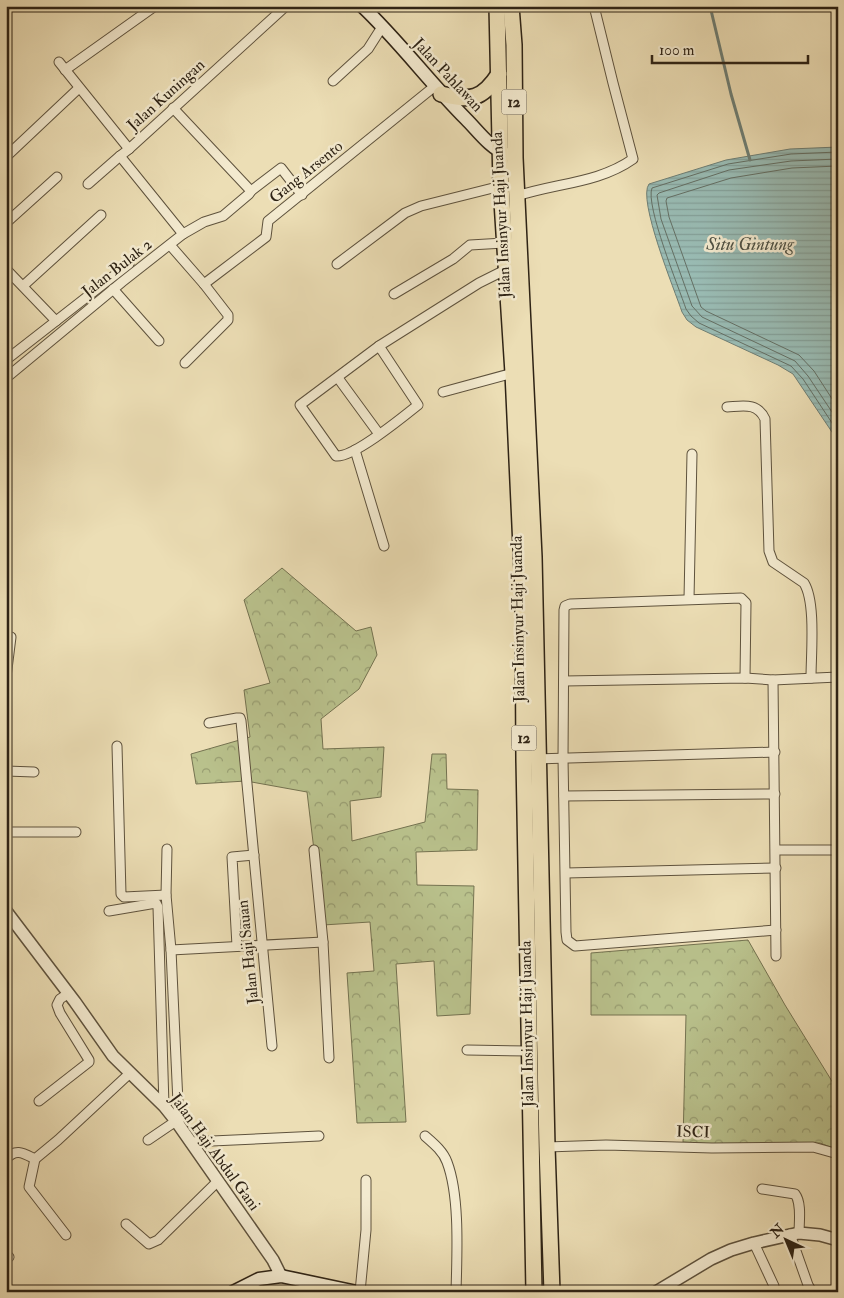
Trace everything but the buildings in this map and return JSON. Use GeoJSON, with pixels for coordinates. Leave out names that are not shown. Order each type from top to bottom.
{"type":"FeatureCollection","features":[{"type":"Feature","properties":{"kind":"highway","name":"Jalan Insinyur Haji Juanda"},"geometry":{"type":"LineString","coordinates":[[497,6],[501,186],[513,373],[531,759],[552,1292]]}},
{"type":"Feature","properties":{"kind":"highway","name":"Jalan Insinyur Haji Juanda"},"geometry":{"type":"LineString","coordinates":[[511,6],[514,45],[515,158],[534,548],[529,1051],[534,1292]]}},
{"type":"Feature","properties":{"kind":"highway"},"geometry":{"type":"LineString","coordinates":[[438,90],[461,99],[475,97],[490,88],[500,74]]}},
{"type":"Feature","properties":{"kind":"main road","name":"Jalan Pahlawan"},"geometry":{"type":"LineString","coordinates":[[362,6],[438,90],[500,152],[515,158]]}},
{"type":"Feature","properties":{"kind":"main road"},"geometry":{"type":"LineString","coordinates":[[233,1292],[259,1279],[282,1276],[359,1292]]}},
{"type":"Feature","properties":{"kind":"street"},"geometry":{"type":"LineString","coordinates":[[65,70],[154,6]]}},
{"type":"Feature","properties":{"kind":"street","name":"Jalan Kuningan"},"geometry":{"type":"LineString","coordinates":[[58,62],[129,149],[286,6]]}},
{"type":"Feature","properties":{"kind":"street"},"geometry":{"type":"LineString","coordinates":[[517,196],[600,177],[622,168],[634,159],[594,6]]}},
{"type":"Feature","properties":{"kind":"street"},"geometry":{"type":"LineString","coordinates":[[333,81],[368,49],[382,27]]}},
{"type":"Feature","properties":{"kind":"street"},"geometry":{"type":"LineString","coordinates":[[8,152],[79,88]]}},
{"type":"Feature","properties":{"kind":"street","name":"Gang Arsento"},"geometry":{"type":"LineString","coordinates":[[204,284],[266,237],[268,221],[438,90]]}},
{"type":"Feature","properties":{"kind":"street"},"geometry":{"type":"LineString","coordinates":[[173,108],[251,191]]}},
{"type":"Feature","properties":{"kind":"street"},"geometry":{"type":"LineString","coordinates":[[88,184],[129,149]]}},
{"type":"Feature","properties":{"kind":"street"},"geometry":{"type":"LineString","coordinates":[[120,156],[183,234]]}},
{"type":"Feature","properties":{"kind":"street","name":"Jalan Bulak 2"},"geometry":{"type":"LineString","coordinates":[[6,378],[183,234],[204,222],[223,216],[281,168],[302,194]]}},
{"type":"Feature","properties":{"kind":"street"},"geometry":{"type":"LineString","coordinates":[[6,223],[57,177]]}},
{"type":"Feature","properties":{"kind":"street"},"geometry":{"type":"LineString","coordinates":[[337,264],[405,213],[422,206],[501,186]]}},
{"type":"Feature","properties":{"kind":"street"},"geometry":{"type":"LineString","coordinates":[[23,286],[101,215]]}},
{"type":"Feature","properties":{"kind":"street"},"geometry":{"type":"LineString","coordinates":[[394,294],[453,259],[470,245],[504,243]]}},
{"type":"Feature","properties":{"kind":"street"},"geometry":{"type":"LineString","coordinates":[[170,245],[226,311],[228,320],[185,364]]}},
{"type":"Feature","properties":{"kind":"street"},"geometry":{"type":"LineString","coordinates":[[6,360],[129,264]]}},
{"type":"Feature","properties":{"kind":"street"},"geometry":{"type":"LineString","coordinates":[[6,269],[56,321]]}},
{"type":"Feature","properties":{"kind":"street"},"geometry":{"type":"LineString","coordinates":[[379,346],[418,406],[355,450],[343,456],[336,456],[301,407],[301,402],[338,378],[379,346],[479,283],[505,270]]}},
{"type":"Feature","properties":{"kind":"street"},"geometry":{"type":"LineString","coordinates":[[113,290],[158,341]]}},
{"type":"Feature","properties":{"kind":"street"},"geometry":{"type":"LineString","coordinates":[[442,392],[513,373]]}},
{"type":"Feature","properties":{"kind":"street"},"geometry":{"type":"LineString","coordinates":[[338,378],[379,434]]}},
{"type":"Feature","properties":{"kind":"street"},"geometry":{"type":"LineString","coordinates":[[727,407],[748,405],[756,408],[766,419],[769,551],[773,562],[804,583],[807,588],[811,605],[811,678]]}},
{"type":"Feature","properties":{"kind":"street"},"geometry":{"type":"LineString","coordinates":[[355,450],[384,546]]}},
{"type":"Feature","properties":{"kind":"street"},"geometry":{"type":"LineString","coordinates":[[689,600],[692,454]]}},
{"type":"Feature","properties":{"kind":"street"},"geometry":{"type":"LineString","coordinates":[[744,678],[746,603],[741,598],[570,604],[565,606],[564,796],[567,940],[574,946],[776,930]]}},
{"type":"Feature","properties":{"kind":"street"},"geometry":{"type":"LineString","coordinates":[[6,677],[11,637]]}},
{"type":"Feature","properties":{"kind":"street"},"geometry":{"type":"LineString","coordinates":[[564,681],[744,678],[773,680],[838,677]]}},
{"type":"Feature","properties":{"kind":"street"},"geometry":{"type":"LineString","coordinates":[[773,680],[776,956]]}},
{"type":"Feature","properties":{"kind":"street","name":"Jalan Haji Sauan"},"geometry":{"type":"LineString","coordinates":[[210,723],[237,718],[240,718],[241,721],[272,1046]]}},
{"type":"Feature","properties":{"kind":"street"},"geometry":{"type":"LineString","coordinates":[[117,746],[121,894],[124,897],[166,894]]}},
{"type":"Feature","properties":{"kind":"street"},"geometry":{"type":"LineString","coordinates":[[531,759],[775,752]]}},
{"type":"Feature","properties":{"kind":"street"},"geometry":{"type":"LineString","coordinates":[[6,770],[34,772]]}},
{"type":"Feature","properties":{"kind":"street"},"geometry":{"type":"LineString","coordinates":[[564,796],[775,794]]}},
{"type":"Feature","properties":{"kind":"street"},"geometry":{"type":"LineString","coordinates":[[6,832],[76,832]]}},
{"type":"Feature","properties":{"kind":"street"},"geometry":{"type":"LineString","coordinates":[[148,1140],[177,1123],[171,950],[166,894],[167,849]]}},
{"type":"Feature","properties":{"kind":"street"},"geometry":{"type":"LineString","coordinates":[[314,850],[323,942],[329,1058]]}},
{"type":"Feature","properties":{"kind":"street"},"geometry":{"type":"LineString","coordinates":[[776,850],[838,850]]}},
{"type":"Feature","properties":{"kind":"street","name":"Jalan Haji Sauan"},"geometry":{"type":"LineString","coordinates":[[238,946],[232,857],[254,854]]}},
{"type":"Feature","properties":{"kind":"street"},"geometry":{"type":"LineString","coordinates":[[566,872],[776,868]]}},
{"type":"Feature","properties":{"kind":"street"},"geometry":{"type":"LineString","coordinates":[[109,910],[156,903],[158,907],[164,1106]]}},
{"type":"Feature","properties":{"kind":"street","name":"Jalan Haji Abdul Gani"},"geometry":{"type":"LineString","coordinates":[[6,911],[69,993],[105,1046],[129,1074],[164,1106],[177,1123],[273,1260],[282,1276]]}},
{"type":"Feature","properties":{"kind":"street"},"geometry":{"type":"LineString","coordinates":[[171,950],[323,942]]}},
{"type":"Feature","properties":{"kind":"street"},"geometry":{"type":"LineString","coordinates":[[39,1101],[90,1060],[60,1013],[57,1005],[60,999],[69,993]]}},
{"type":"Feature","properties":{"kind":"street"},"geometry":{"type":"LineString","coordinates":[[467,1050],[529,1051]]}},
{"type":"Feature","properties":{"kind":"street"},"geometry":{"type":"LineString","coordinates":[[66,1235],[29,1187],[35,1159],[129,1074]]}},
{"type":"Feature","properties":{"kind":"street"},"geometry":{"type":"LineString","coordinates":[[190,1142],[319,1136]]}},
{"type":"Feature","properties":{"kind":"street"},"geometry":{"type":"LineString","coordinates":[[425,1136],[444,1156],[450,1176],[456,1209],[456,1292]]}},
{"type":"Feature","properties":{"kind":"street","name":"ISCI"},"geometry":{"type":"LineString","coordinates":[[547,1147],[606,1145],[712,1148],[813,1147],[838,1154]]}},
{"type":"Feature","properties":{"kind":"street"},"geometry":{"type":"LineString","coordinates":[[6,1159],[14,1152],[21,1152],[35,1159]]}},
{"type":"Feature","properties":{"kind":"street"},"geometry":{"type":"LineString","coordinates":[[359,1292],[366,1230],[366,1180]]}},
{"type":"Feature","properties":{"kind":"street"},"geometry":{"type":"LineString","coordinates":[[126,1224],[149,1244],[152,1244],[217,1182]]}},
{"type":"Feature","properties":{"kind":"street"},"geometry":{"type":"LineString","coordinates":[[762,1190],[795,1194],[798,1197],[794,1233],[808,1285],[812,1292]]}},
{"type":"Feature","properties":{"kind":"street"},"geometry":{"type":"LineString","coordinates":[[656,1292],[711,1259],[754,1243],[794,1233],[820,1235],[838,1240]]}},
{"type":"Feature","properties":{"kind":"street"},"geometry":{"type":"LineString","coordinates":[[754,1243],[774,1286]]}},
{"type":"Feature","properties":{"kind":"green space"},"geometry":{"type":"Polygon","coordinates":[[[282,568],[356,631],[371,627],[377,655],[359,689],[321,719],[323,749],[384,747],[381,797],[350,801],[352,841],[425,822],[432,754],[446,754],[447,789],[478,790],[477,850],[416,852],[417,885],[474,886],[470,1014],[437,1016],[434,961],[396,964],[406,1122],[357,1123],[347,973],[374,971],[370,922],[323,925],[307,792],[246,781],[196,784],[191,754],[250,737],[244,690],[270,683],[244,600],[282,568]]]}},
{"type":"Feature","properties":{"kind":"green space"},"geometry":{"type":"Polygon","coordinates":[[[748,940],[838,1091],[838,1150],[820,1143],[714,1144],[683,1142],[686,1015],[591,1015],[591,953],[748,940]]]}},
{"type":"Feature","properties":{"kind":"water","name":"Situ Gintung"},"geometry":{"type":"Polygon","coordinates":[[[838,147],[838,441],[793,374],[778,365],[696,327],[687,320],[682,312],[658,246],[648,207],[647,193],[649,184],[726,160],[790,149],[838,147]]]}},
{"type":"Feature","properties":{"kind":"waterway"},"geometry":{"type":"LineString","coordinates":[[710,6],[731,94],[750,160]]}}]}
